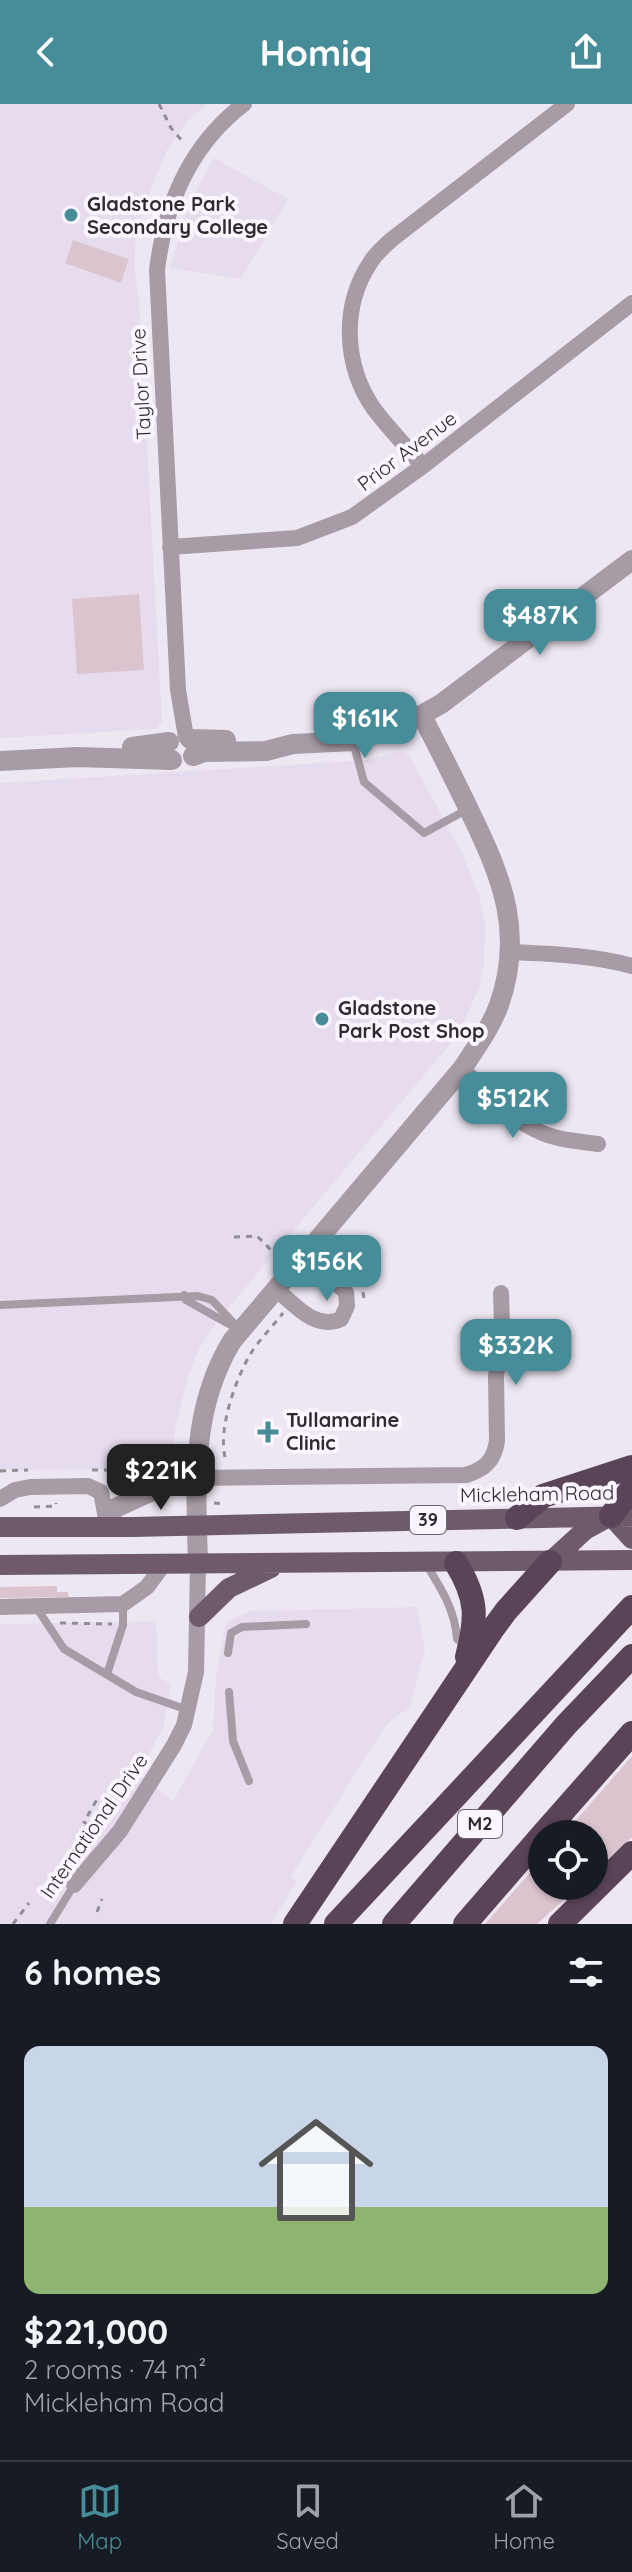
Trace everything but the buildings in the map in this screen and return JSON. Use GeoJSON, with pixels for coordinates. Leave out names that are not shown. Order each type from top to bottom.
{"type":"FeatureCollection","features":[{"type":"Feature","properties":{"kind":"highway"},"geometry":{"type":"LineString","coordinates":[[517,1518],[543,1496],[632,1467]]}},
{"type":"Feature","properties":{"kind":"highway"},"geometry":{"type":"LineString","coordinates":[[622,1516],[632,1488]]}},
{"type":"Feature","properties":{"kind":"highway"},"geometry":{"type":"LineString","coordinates":[[295,1924],[467,1660],[550,1562]]}},
{"type":"Feature","properties":{"kind":"highway"},"geometry":{"type":"LineString","coordinates":[[456,1563],[475,1609],[467,1660]]}},
{"type":"Feature","properties":{"kind":"highway"},"geometry":{"type":"LineString","coordinates":[[336,1924],[632,1607]]}},
{"type":"Feature","properties":{"kind":"highway","name":"M2"},"geometry":{"type":"LineString","coordinates":[[394,1924],[566,1725],[632,1656]]}},
{"type":"Feature","properties":{"kind":"highway","name":"M2"},"geometry":{"type":"LineString","coordinates":[[554,1820],[632,1733]]}},
{"type":"Feature","properties":{"kind":"highway","name":"M2"},"geometry":{"type":"LineString","coordinates":[[465,1924],[528,1850]]}},
{"type":"Feature","properties":{"kind":"highway"},"geometry":{"type":"LineString","coordinates":[[560,1924],[632,1853]]}},
{"type":"Feature","properties":{"kind":"main road","name":"Mickleham Road"},"geometry":{"type":"LineString","coordinates":[[0,1527],[622,1516]]}},
{"type":"Feature","properties":{"kind":"main road"},"geometry":{"type":"LineString","coordinates":[[550,1562],[585,1530],[622,1516],[632,1539]]}},
{"type":"Feature","properties":{"kind":"main road","name":"39"},"geometry":{"type":"LineString","coordinates":[[0,1565],[632,1560]]}},
{"type":"Feature","properties":{"kind":"main road"},"geometry":{"type":"LineString","coordinates":[[199,1617],[229,1588],[278,1564]]}},
{"type":"Feature","properties":{"kind":"street","name":"Taylor Drive"},"geometry":{"type":"LineString","coordinates":[[181,745],[157,270],[161,233],[174,193],[194,156],[215,129],[244,104]]}},
{"type":"Feature","properties":{"kind":"street"},"geometry":{"type":"LineString","coordinates":[[423,466],[374,408],[356,374],[350,328],[351,310],[357,292],[370,262],[391,240],[567,104]]}},
{"type":"Feature","properties":{"kind":"street","name":"Prior Avenue"},"geometry":{"type":"LineString","coordinates":[[170,547],[297,538],[352,517],[423,466],[632,303]]}},
{"type":"Feature","properties":{"kind":"street"},"geometry":{"type":"LineString","coordinates":[[0,761],[77,757],[106,750],[264,740],[293,744],[353,741],[388,731],[422,716],[470,684],[632,560]]}},
{"type":"Feature","properties":{"kind":"street"},"geometry":{"type":"LineString","coordinates":[[198,1564],[197,1448],[207,1396],[223,1355],[276,1289],[305,1265],[462,1069],[490,1025],[498,1006],[510,952],[504,889],[469,809],[422,716]]}},
{"type":"Feature","properties":{"kind":"street"},"geometry":{"type":"LineString","coordinates":[[510,952],[614,961],[632,966]]}},
{"type":"Feature","properties":{"kind":"street"},"geometry":{"type":"LineString","coordinates":[[462,1069],[508,1113],[534,1130],[559,1138],[598,1144]]}},
{"type":"Feature","properties":{"kind":"street"},"geometry":{"type":"LineString","coordinates":[[276,1289],[290,1310],[322,1323],[341,1319],[347,1306],[346,1292],[305,1265]]}},
{"type":"Feature","properties":{"kind":"street","name":"Mickleham Road"},"geometry":{"type":"LineString","coordinates":[[196,1478],[466,1475],[486,1466],[497,1441],[496,1377],[502,1325],[501,1293]]}},
{"type":"Feature","properties":{"kind":"street"},"geometry":{"type":"LineString","coordinates":[[107,1527],[113,1509],[168,1484],[196,1478]]}},
{"type":"Feature","properties":{"kind":"street"},"geometry":{"type":"LineString","coordinates":[[0,1499],[25,1487],[91,1486],[102,1494],[107,1527]]}},
{"type":"Feature","properties":{"kind":"street"},"geometry":{"type":"LineString","coordinates":[[0,1607],[123,1604],[147,1587],[164,1564]]}},
{"type":"Feature","properties":{"kind":"street","name":"International Drive"},"geometry":{"type":"LineString","coordinates":[[74,1885],[120,1831],[174,1745],[189,1710],[196,1672],[198,1564]]}},
{"type":"Feature","properties":{"kind":"lane"},"geometry":{"type":"LineString","coordinates":[[353,741],[364,782],[424,833],[469,809]]}},
{"type":"Feature","properties":{"kind":"lane"},"geometry":{"type":"LineString","coordinates":[[0,1305],[184,1295],[186,1300],[241,1331]]}},
{"type":"Feature","properties":{"kind":"lane"},"geometry":{"type":"LineString","coordinates":[[426,1564],[449,1604],[455,1619],[457,1639],[467,1660]]}},
{"type":"Feature","properties":{"kind":"lane"},"geometry":{"type":"LineString","coordinates":[[107,1674],[123,1624],[123,1604]]}},
{"type":"Feature","properties":{"kind":"lane"},"geometry":{"type":"LineString","coordinates":[[36,1607],[64,1649],[136,1692],[189,1710]]}},
{"type":"Feature","properties":{"kind":"lane"},"geometry":{"type":"LineString","coordinates":[[228,1653],[231,1633],[242,1627],[306,1624]]}},
{"type":"Feature","properties":{"kind":"lane"},"geometry":{"type":"LineString","coordinates":[[229,1692],[233,1741],[249,1781]]}},
{"type":"Feature","properties":{"kind":"lane","name":"International Drive"},"geometry":{"type":"LineString","coordinates":[[50,1924],[74,1885]]}},
{"type":"Feature","properties":{"kind":"path"},"geometry":{"type":"LineString","coordinates":[[159,104],[171,128],[194,156]]}},
{"type":"Feature","properties":{"kind":"path"},"geometry":{"type":"LineString","coordinates":[[234,1237],[257,1236],[305,1265],[336,1251],[342,1265],[361,1284],[364,1306]]}},
{"type":"Feature","properties":{"kind":"path"},"geometry":{"type":"LineString","coordinates":[[280,1318],[290,1310]]}},
{"type":"Feature","properties":{"kind":"path"},"geometry":{"type":"LineString","coordinates":[[225,1457],[223,1441],[236,1383],[251,1353],[290,1310]]}},
{"type":"Feature","properties":{"kind":"path"},"geometry":{"type":"LineString","coordinates":[[46,1623],[123,1624]]}},
{"type":"Feature","properties":{"kind":"path"},"geometry":{"type":"LineString","coordinates":[[98,1832],[84,1822],[99,1796]]}},
{"type":"Feature","properties":{"kind":"path"},"geometry":{"type":"LineString","coordinates":[[97,1912],[102,1899]]}},
{"type":"Feature","properties":{"kind":"path"},"geometry":{"type":"LineString","coordinates":[[13,1924],[29,1903]]}},
{"type":"Feature","properties":{"kind":"shaded area"},"geometry":{"type":"Polygon","coordinates":[[[0,104],[207,104],[190,119],[167,150],[136,236],[134,264],[139,302],[162,721],[156,729],[0,738],[0,104]]]}},
{"type":"Feature","properties":{"kind":"shaded area"},"geometry":{"type":"Polygon","coordinates":[[[214,158],[288,199],[241,279],[170,268],[190,201],[214,158]]]}},
{"type":"Feature","properties":{"kind":"shaded area"},"geometry":{"type":"Polygon","coordinates":[[[73,240],[129,259],[121,283],[65,263],[73,240]]]}},
{"type":"Feature","properties":{"kind":"shaded area"},"geometry":{"type":"Polygon","coordinates":[[[139,594],[144,670],[77,674],[72,599],[139,594]]]}},
{"type":"Feature","properties":{"kind":"shaded area"},"geometry":{"type":"Polygon","coordinates":[[[400,752],[409,755],[464,857],[480,898],[485,923],[484,965],[480,985],[463,1025],[215,1324],[199,1349],[187,1379],[172,1457],[163,1469],[0,1470],[0,783],[367,760],[400,752]]]}},
{"type":"Feature","properties":{"kind":"shaded area"},"geometry":{"type":"Polygon","coordinates":[[[57,1586],[57,1592],[68,1592],[69,1597],[0,1598],[0,1587],[57,1586]]]}},
{"type":"Feature","properties":{"kind":"shaded area"},"geometry":{"type":"Polygon","coordinates":[[[417,1607],[425,1650],[410,1706],[386,1725],[291,1876],[297,1882],[270,1924],[0,1924],[0,1624],[156,1621],[158,1677],[171,1684],[163,1728],[138,1774],[173,1801],[213,1730],[216,1678],[226,1622],[251,1611],[417,1607]]]}},
{"type":"Feature","properties":{"kind":"shaded area"},"geometry":{"type":"Polygon","coordinates":[[[632,1756],[632,1837],[608,1859],[608,1820],[576,1820],[632,1756]]]}},
{"type":"Feature","properties":{"kind":"shaded area"},"geometry":{"type":"Polygon","coordinates":[[[528,1875],[528,1900],[564,1900],[537,1924],[485,1924],[528,1875]]]}},
{"type":"Feature","properties":{"kind":"place","name":"Gladstone Park Secondary College"},"geometry":{"type":"Point","coordinates":[71,215]}},
{"type":"Feature","properties":{"kind":"place","name":"Gladstone Park Post Shop"},"geometry":{"type":"Point","coordinates":[322,1019]}},
{"type":"Feature","properties":{"kind":"place","name":"Tullamarine Clinic"},"geometry":{"type":"Point","coordinates":[268,1432]}}]}
